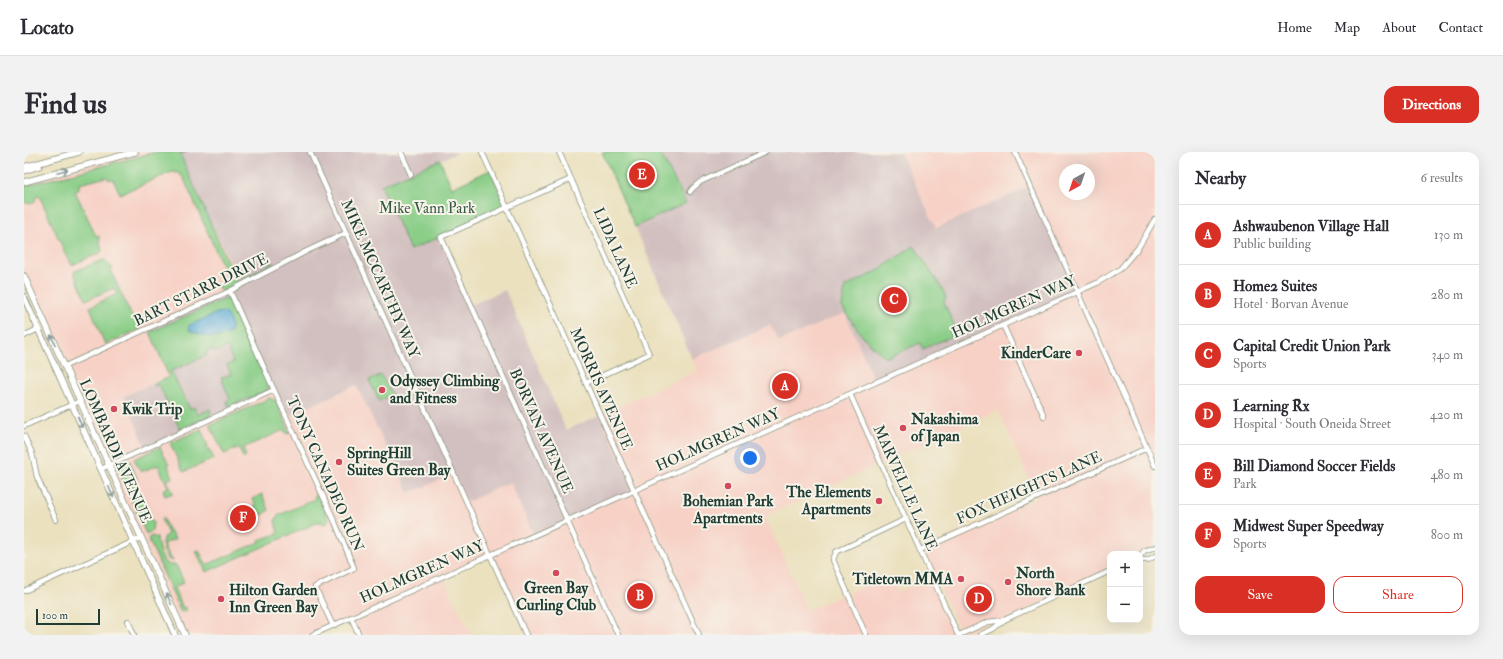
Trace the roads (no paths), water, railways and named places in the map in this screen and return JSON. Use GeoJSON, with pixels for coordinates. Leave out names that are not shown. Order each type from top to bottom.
{"type":"FeatureCollection","features":[{"type":"Feature","properties":{"kind":"main road"},"geometry":{"type":"LineString","coordinates":[[24,166],[79,152]]}},
{"type":"Feature","properties":{"kind":"main road"},"geometry":{"type":"LineString","coordinates":[[24,182],[135,152]]}},
{"type":"Feature","properties":{"kind":"main road"},"geometry":{"type":"LineString","coordinates":[[24,171],[55,158]]}},
{"type":"Feature","properties":{"kind":"main road","name":"LOMBARDI AVENUE"},"geometry":{"type":"LineString","coordinates":[[24,276],[185,635]]}},
{"type":"Feature","properties":{"kind":"main road","name":"LOMBARDI AVENUE"},"geometry":{"type":"LineString","coordinates":[[24,297],[176,635]]}},
{"type":"Feature","properties":{"kind":"main road"},"geometry":{"type":"LineString","coordinates":[[51,358],[55,359],[60,367],[65,366]]}},
{"type":"Feature","properties":{"kind":"street","name":"MIKE MCCARTHY WAY"},"geometry":{"type":"LineString","coordinates":[[310,152],[526,635]]}},
{"type":"Feature","properties":{"kind":"street"},"geometry":{"type":"LineString","coordinates":[[401,152],[411,175]]}},
{"type":"Feature","properties":{"kind":"street","name":"MORRIS AVENUE"},"geometry":{"type":"LineString","coordinates":[[482,152],[699,635]]}},
{"type":"Feature","properties":{"kind":"street","name":"LIDA LANE"},"geometry":{"type":"LineString","coordinates":[[558,152],[649,354],[586,383]]}},
{"type":"Feature","properties":{"kind":"street"},"geometry":{"type":"LineString","coordinates":[[690,192],[692,188],[700,182],[766,152]]}},
{"type":"Feature","properties":{"kind":"street"},"geometry":{"type":"LineString","coordinates":[[1015,152],[1155,466]]}},
{"type":"Feature","properties":{"kind":"street"},"geometry":{"type":"LineString","coordinates":[[507,207],[571,178]]}},
{"type":"Feature","properties":{"kind":"street","name":"BORVAN AVENUE"},"geometry":{"type":"LineString","coordinates":[[507,207],[441,237],[618,635]]}},
{"type":"Feature","properties":{"kind":"street","name":"HOLMGREN WAY"},"geometry":{"type":"LineString","coordinates":[[312,635],[1097,283],[1120,268],[1138,248],[1155,220]]}},
{"type":"Feature","properties":{"kind":"street","name":"BART STARR DRIVE"},"geometry":{"type":"LineString","coordinates":[[65,366],[230,291],[346,232]]}},
{"type":"Feature","properties":{"kind":"street","name":"TONY CANADEO RUN"},"geometry":{"type":"LineString","coordinates":[[230,291],[335,522],[354,568],[315,586],[332,626]]}},
{"type":"Feature","properties":{"kind":"street"},"geometry":{"type":"LineString","coordinates":[[1003,325],[1044,416]]}},
{"type":"Feature","properties":{"kind":"street"},"geometry":{"type":"LineString","coordinates":[[24,336],[38,329]]}},
{"type":"Feature","properties":{"kind":"street"},"geometry":{"type":"LineString","coordinates":[[101,469],[274,390]]}},
{"type":"Feature","properties":{"kind":"street","name":"MARVELLE LANE"},"geometry":{"type":"LineString","coordinates":[[850,394],[958,635]]}},
{"type":"Feature","properties":{"kind":"street"},"geometry":{"type":"LineString","coordinates":[[24,426],[80,401]]}},
{"type":"Feature","properties":{"kind":"street"},"geometry":{"type":"LineString","coordinates":[[24,436],[32,453],[37,477],[56,520]]}},
{"type":"Feature","properties":{"kind":"street","name":"FOX HEIGHTS LANE"},"geometry":{"type":"LineString","coordinates":[[920,550],[1147,448]]}},
{"type":"Feature","properties":{"kind":"street"},"geometry":{"type":"LineString","coordinates":[[866,635],[833,560],[836,552],[842,548],[906,519]]}},
{"type":"Feature","properties":{"kind":"street"},"geometry":{"type":"LineString","coordinates":[[24,591],[141,538]]}},
{"type":"Feature","properties":{"kind":"street"},"geometry":{"type":"LineString","coordinates":[[1143,552],[1155,547]]}},
{"type":"Feature","properties":{"kind":"street"},"geometry":{"type":"LineString","coordinates":[[1143,560],[1148,560],[1155,556]]}},
{"type":"Feature","properties":{"kind":"street"},"geometry":{"type":"LineString","coordinates":[[980,635],[993,629],[1004,620],[1107,572]]}},
{"type":"Feature","properties":{"kind":"street"},"geometry":{"type":"LineString","coordinates":[[351,617],[359,635]]}},
{"type":"Feature","properties":{"kind":"street"},"geometry":{"type":"LineString","coordinates":[[958,635],[988,622],[1004,620]]}},
{"type":"Feature","properties":{"kind":"street"},"geometry":{"type":"LineString","coordinates":[[128,621],[134,635]]}},
{"type":"Feature","properties":{"kind":"water"},"geometry":{"type":"Polygon","coordinates":[[[223,312],[230,320],[230,333],[219,337],[210,337],[190,331],[188,327],[217,313],[223,312]]]}},
{"type":"Feature","properties":{"kind":"place","name":"Bill Diamond Soccer Fields"},"geometry":{"type":"Point","coordinates":[642,175]}},
{"type":"Feature","properties":{"kind":"place","name":"Capital Credit Union Park"},"geometry":{"type":"Point","coordinates":[894,300]}},
{"type":"Feature","properties":{"kind":"place","name":"KinderCare"},"geometry":{"type":"Point","coordinates":[1079,353]}},
{"type":"Feature","properties":{"kind":"place","name":"Ashwaubenon Village Hall"},"geometry":{"type":"Point","coordinates":[785,386]}},
{"type":"Feature","properties":{"kind":"place","name":"Odyssey Climbing and Fitness"},"geometry":{"type":"Point","coordinates":[382,390]}},
{"type":"Feature","properties":{"kind":"place","name":"Kwik Trip"},"geometry":{"type":"Point","coordinates":[114,409]}},
{"type":"Feature","properties":{"kind":"place","name":"Nakashima of Japan"},"geometry":{"type":"Point","coordinates":[903,428]}},
{"type":"Feature","properties":{"kind":"place","name":"SpringHill Suites Green Bay"},"geometry":{"type":"Point","coordinates":[339,462]}},
{"type":"Feature","properties":{"kind":"place","name":"Bohemian Park Apartments"},"geometry":{"type":"Point","coordinates":[728,486]}},
{"type":"Feature","properties":{"kind":"place","name":"The Elements Apartments"},"geometry":{"type":"Point","coordinates":[879,501]}},
{"type":"Feature","properties":{"kind":"place","name":"Midwest Super Speedway"},"geometry":{"type":"Point","coordinates":[243,518]}},
{"type":"Feature","properties":{"kind":"place","name":"Green Bay Curling Club"},"geometry":{"type":"Point","coordinates":[556,573]}},
{"type":"Feature","properties":{"kind":"place","name":"Titletown MMA"},"geometry":{"type":"Point","coordinates":[961,579]}},
{"type":"Feature","properties":{"kind":"place","name":"North Shore Bank"},"geometry":{"type":"Point","coordinates":[1008,582]}},
{"type":"Feature","properties":{"kind":"place","name":"Home2 Suites"},"geometry":{"type":"Point","coordinates":[640,596]}},
{"type":"Feature","properties":{"kind":"place","name":"Hilton Garden Inn Green Bay"},"geometry":{"type":"Point","coordinates":[221,599]}},
{"type":"Feature","properties":{"kind":"place","name":"Learning Rx"},"geometry":{"type":"Point","coordinates":[979,599]}},
{"type":"Feature","properties":{"kind":"park label","name":"Mike Vann Park"},"geometry":{"type":"Point","coordinates":[427,208]}}]}
